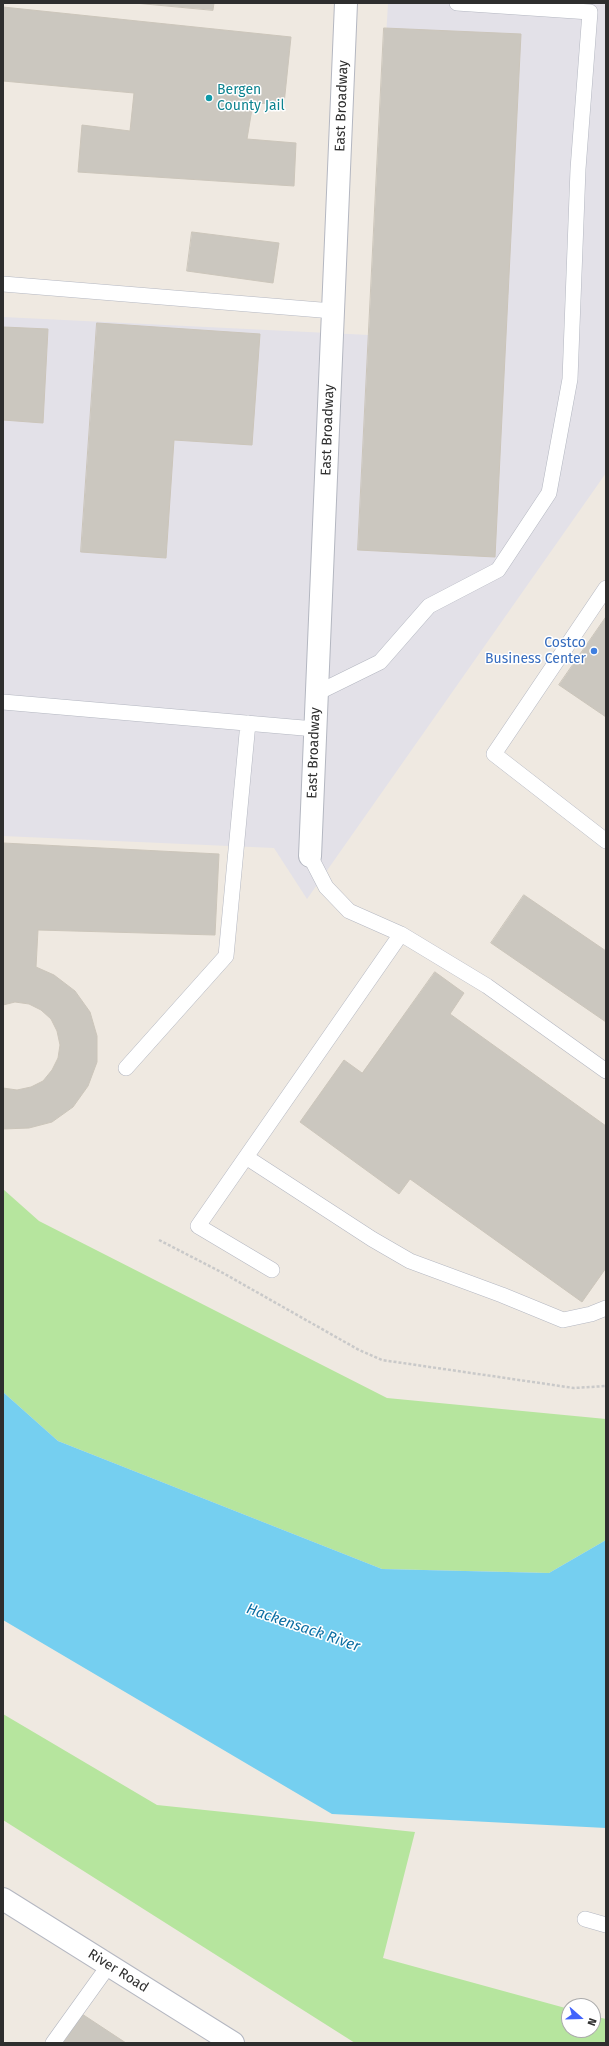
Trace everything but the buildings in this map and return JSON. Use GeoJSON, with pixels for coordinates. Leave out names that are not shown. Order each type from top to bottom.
{"type":"FeatureCollection","features":[{"type":"Feature","properties":{"kind":"street","name":"East Broadway"},"geometry":{"type":"LineString","coordinates":[[310,856],[346,3]]}},
{"type":"Feature","properties":{"kind":"street","name":"River Road"},"geometry":{"type":"LineString","coordinates":[[3,1899],[233,2043]]}},
{"type":"Feature","properties":{"kind":"lane"},"geometry":{"type":"LineString","coordinates":[[316,693],[380,662],[429,606],[498,570],[549,493],[570,379],[578,169],[590,12],[563,7],[458,3]]}},
{"type":"Feature","properties":{"kind":"lane"},"geometry":{"type":"LineString","coordinates":[[3,284],[333,310]]}},
{"type":"Feature","properties":{"kind":"lane"},"geometry":{"type":"LineString","coordinates":[[606,588],[494,754],[606,841]]}},
{"type":"Feature","properties":{"kind":"lane"},"geometry":{"type":"LineString","coordinates":[[3,702],[315,729]]}},
{"type":"Feature","properties":{"kind":"lane"},"geometry":{"type":"LineString","coordinates":[[126,1068],[226,956],[248,723]]}},
{"type":"Feature","properties":{"kind":"lane"},"geometry":{"type":"LineString","coordinates":[[310,856],[326,887],[349,911],[401,934],[487,986],[606,1071]]}},
{"type":"Feature","properties":{"kind":"lane"},"geometry":{"type":"LineString","coordinates":[[272,1270],[198,1226],[401,934]]}},
{"type":"Feature","properties":{"kind":"lane"},"geometry":{"type":"LineString","coordinates":[[246,1157],[372,1239],[410,1261],[502,1295],[563,1320],[591,1314],[606,1308]]}},
{"type":"Feature","properties":{"kind":"lane"},"geometry":{"type":"LineString","coordinates":[[585,1919],[606,1924]]}},
{"type":"Feature","properties":{"kind":"lane"},"geometry":{"type":"LineString","coordinates":[[53,2043],[109,1965]]}},
{"type":"Feature","properties":{"kind":"path"},"geometry":{"type":"LineString","coordinates":[[159,1240],[223,1273],[358,1350],[382,1360],[574,1388],[606,1386]]}},
{"type":"Feature","properties":{"kind":"shaded area"},"geometry":{"type":"Polygon","coordinates":[[[388,3],[606,3],[606,473],[307,899],[274,848],[3,836],[3,317],[369,335],[388,3]]]}},
{"type":"Feature","properties":{"kind":"green space"},"geometry":{"type":"Polygon","coordinates":[[[3,1189],[39,1221],[387,1398],[606,1419],[606,1540],[549,1573],[382,1569],[58,1441],[3,1392],[3,1189]]]}},
{"type":"Feature","properties":{"kind":"green space"},"geometry":{"type":"Polygon","coordinates":[[[3,1714],[157,1805],[415,1832],[383,1958],[561,2007],[561,2038],[601,2038],[601,2018],[606,2019],[606,2043],[355,2043],[3,1820],[3,1714]]]}},
{"type":"Feature","properties":{"kind":"water","name":"Hackensack River"},"geometry":{"type":"Polygon","coordinates":[[[3,1392],[58,1441],[382,1569],[549,1573],[606,1540],[606,1828],[332,1814],[3,1620],[3,1392]]]}},
{"type":"Feature","properties":{"kind":"place","name":"Bergen County Jail"},"geometry":{"type":"Point","coordinates":[209,98]}},
{"type":"Feature","properties":{"kind":"place","name":"Costco Business Center"},"geometry":{"type":"Point","coordinates":[594,651]}}]}
